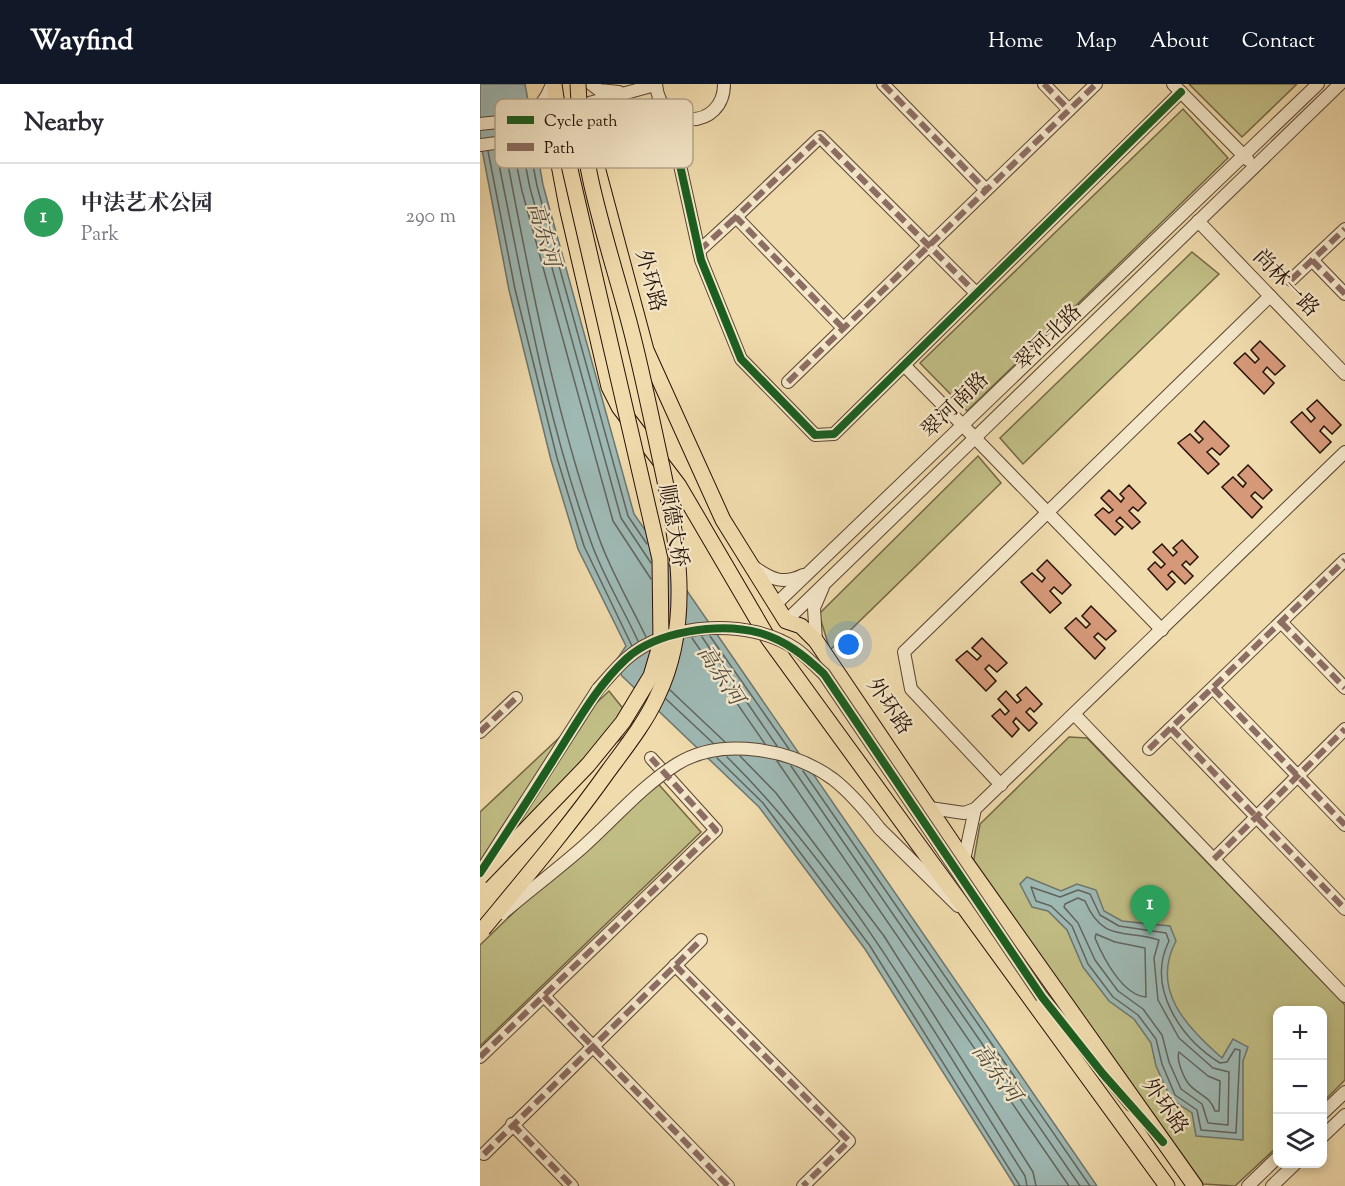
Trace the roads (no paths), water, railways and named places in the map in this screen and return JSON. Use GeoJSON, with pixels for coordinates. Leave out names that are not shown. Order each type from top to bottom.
{"type":"FeatureCollection","features":[{"type":"Feature","properties":{"kind":"main road"},"geometry":{"type":"LineString","coordinates":[[553,84],[556,99]]}},
{"type":"Feature","properties":{"kind":"main road"},"geometry":{"type":"LineString","coordinates":[[578,84],[579,99]]}},
{"type":"Feature","properties":{"kind":"main road","name":"外环路"},"geometry":{"type":"LineString","coordinates":[[578,84],[581,99]]}},
{"type":"Feature","properties":{"kind":"main road","name":"外环路"},"geometry":{"type":"LineString","coordinates":[[560,168],[609,387],[619,407],[678,486],[768,638],[1167,1186]]}},
{"type":"Feature","properties":{"kind":"main road","name":"顺德大桥"},"geometry":{"type":"LineString","coordinates":[[480,877],[588,765],[623,722],[651,676],[661,642],[660,559],[570,168]]}},
{"type":"Feature","properties":{"kind":"main road"},"geometry":{"type":"LineString","coordinates":[[482,931],[576,816],[632,738],[657,697],[670,662],[677,626],[680,594],[675,536],[664,477],[636,344],[587,168]]}},
{"type":"Feature","properties":{"kind":"main road","name":"外环路"},"geometry":{"type":"LineString","coordinates":[[597,168],[646,351],[723,520],[786,621],[801,626],[816,641],[964,860],[1195,1184]]}},
{"type":"Feature","properties":{"kind":"main road"},"geometry":{"type":"LineString","coordinates":[[757,621],[775,605]]}},
{"type":"Feature","properties":{"kind":"main road"},"geometry":{"type":"LineString","coordinates":[[768,638],[786,621]]}},
{"type":"Feature","properties":{"kind":"street"},"geometry":{"type":"LineString","coordinates":[[545,99],[553,84]]}},
{"type":"Feature","properties":{"kind":"street"},"geometry":{"type":"LineString","coordinates":[[591,84],[600,90],[626,93]]}},
{"type":"Feature","properties":{"kind":"street"},"geometry":{"type":"LineString","coordinates":[[604,99],[656,84],[661,99]]}},
{"type":"Feature","properties":{"kind":"street"},"geometry":{"type":"LineString","coordinates":[[693,118],[708,114],[722,98],[724,84]]}},
{"type":"Feature","properties":{"kind":"street"},"geometry":{"type":"LineString","coordinates":[[883,84],[986,190]]}},
{"type":"Feature","properties":{"kind":"street"},"geometry":{"type":"LineString","coordinates":[[1044,84],[1069,110]]}},
{"type":"Feature","properties":{"kind":"street"},"geometry":{"type":"LineString","coordinates":[[788,382],[1096,84]]}},
{"type":"Feature","properties":{"kind":"street","name":"翠河南路"},"geometry":{"type":"LineString","coordinates":[[775,605],[1318,84]]}},
{"type":"Feature","properties":{"kind":"street","name":"翠河北路"},"geometry":{"type":"LineString","coordinates":[[786,621],[1340,84]]}},
{"type":"Feature","properties":{"kind":"street"},"geometry":{"type":"LineString","coordinates":[[1329,95],[1344,84]]}},
{"type":"Feature","properties":{"kind":"street"},"geometry":{"type":"LineString","coordinates":[[679,168],[699,251],[741,359],[814,435],[834,434],[1177,88],[1254,166]]}},
{"type":"Feature","properties":{"kind":"street"},"geometry":{"type":"LineString","coordinates":[[480,124],[495,123]]}},
{"type":"Feature","properties":{"kind":"street"},"geometry":{"type":"LineString","coordinates":[[699,251],[820,137],[976,293]]}},
{"type":"Feature","properties":{"kind":"street"},"geometry":{"type":"LineString","coordinates":[[480,145],[495,143]]}},
{"type":"Feature","properties":{"kind":"street"},"geometry":{"type":"LineString","coordinates":[[736,217],[843,328]]}},
{"type":"Feature","properties":{"kind":"street","name":"尚林一路"},"geometry":{"type":"LineString","coordinates":[[1198,221],[1345,374]]}},
{"type":"Feature","properties":{"kind":"street"},"geometry":{"type":"LineString","coordinates":[[1291,280],[1345,229]]}},
{"type":"Feature","properties":{"kind":"street"},"geometry":{"type":"LineString","coordinates":[[1312,260],[1345,294]]}},
{"type":"Feature","properties":{"kind":"street"},"geometry":{"type":"LineString","coordinates":[[1000,785],[911,689],[904,652],[1270,296]]}},
{"type":"Feature","properties":{"kind":"street"},"geometry":{"type":"LineString","coordinates":[[904,364],[1162,630]]}},
{"type":"Feature","properties":{"kind":"street"},"geometry":{"type":"LineString","coordinates":[[930,807],[939,811],[964,813],[975,809],[1345,452]]}},
{"type":"Feature","properties":{"kind":"street"},"geometry":{"type":"LineString","coordinates":[[1149,749],[1345,560]]}},
{"type":"Feature","properties":{"kind":"street"},"geometry":{"type":"LineString","coordinates":[[750,563],[772,580],[791,581],[814,569]]}},
{"type":"Feature","properties":{"kind":"street"},"geometry":{"type":"LineString","coordinates":[[816,641],[814,608],[825,582]]}},
{"type":"Feature","properties":{"kind":"street"},"geometry":{"type":"LineString","coordinates":[[1281,622],[1345,688]]}},
{"type":"Feature","properties":{"kind":"street"},"geometry":{"type":"LineString","coordinates":[[480,873],[598,689],[627,658],[654,642],[683,631],[724,629],[759,632],[796,649],[824,674],[1042,997],[1103,1074],[1163,1142]]}},
{"type":"Feature","properties":{"kind":"street"},"geometry":{"type":"LineString","coordinates":[[1213,688],[1345,825]]}},
{"type":"Feature","properties":{"kind":"street"},"geometry":{"type":"LineString","coordinates":[[482,725],[516,698]]}},
{"type":"Feature","properties":{"kind":"street"},"geometry":{"type":"LineString","coordinates":[[1074,714],[1345,996]]}},
{"type":"Feature","properties":{"kind":"street"},"geometry":{"type":"LineString","coordinates":[[1171,728],[1345,909]]}},
{"type":"Feature","properties":{"kind":"street"},"geometry":{"type":"LineString","coordinates":[[1214,859],[1345,729]]}},
{"type":"Feature","properties":{"kind":"street"},"geometry":{"type":"LineString","coordinates":[[482,931],[583,847],[643,791],[677,764],[697,755],[748,749],[780,754],[814,767],[856,800],[927,878],[972,919]]}},
{"type":"Feature","properties":{"kind":"street"},"geometry":{"type":"LineString","coordinates":[[480,1058],[716,830],[651,758]]}},
{"type":"Feature","properties":{"kind":"street"},"geometry":{"type":"LineString","coordinates":[[964,860],[975,809]]}},
{"type":"Feature","properties":{"kind":"street"},"geometry":{"type":"LineString","coordinates":[[484,1154],[701,940]]}},
{"type":"Feature","properties":{"kind":"street"},"geometry":{"type":"LineString","coordinates":[[675,965],[849,1141],[803,1186]]}},
{"type":"Feature","properties":{"kind":"street"},"geometry":{"type":"LineString","coordinates":[[544,996],[729,1186]]}},
{"type":"Feature","properties":{"kind":"street"},"geometry":{"type":"LineString","coordinates":[[1327,1110],[1345,1092]]}},
{"type":"Feature","properties":{"kind":"street"},"geometry":{"type":"LineString","coordinates":[[1327,1133],[1345,1115]]}},
{"type":"Feature","properties":{"kind":"street"},"geometry":{"type":"LineString","coordinates":[[512,1124],[572,1186]]}},
{"type":"Feature","properties":{"kind":"street"},"geometry":{"type":"LineString","coordinates":[[1248,1185],[1273,1162]]}},
{"type":"Feature","properties":{"kind":"street"},"geometry":{"type":"LineString","coordinates":[[1272,1186],[1291,1168]]}},
{"type":"Feature","properties":{"kind":"water","name":"高东河"},"geometry":{"type":"Polygon","coordinates":[[[480,84],[525,84],[528,99],[495,99],[495,168],[540,168],[634,514],[1097,1186],[1015,1186],[865,949],[759,807],[622,676],[615,662],[626,646],[578,549],[551,460],[509,290],[480,139],[480,84]]]}},
{"type":"Feature","properties":{"kind":"water"},"geometry":{"type":"Polygon","coordinates":[[[1027,877],[1061,891],[1077,884],[1096,890],[1104,911],[1122,921],[1170,926],[1176,941],[1169,959],[1167,976],[1176,1006],[1185,1020],[1196,1034],[1222,1058],[1233,1039],[1248,1047],[1243,1061],[1243,1140],[1196,1136],[1192,1113],[1171,1099],[1156,1066],[1151,1043],[1134,1019],[1109,1001],[1083,967],[1067,930],[1048,911],[1032,907],[1020,884],[1027,877]]]}},
{"type":"Feature","properties":{"kind":"place","name":"中法艺术公园"},"geometry":{"type":"Point","coordinates":[1150,935]}}]}
